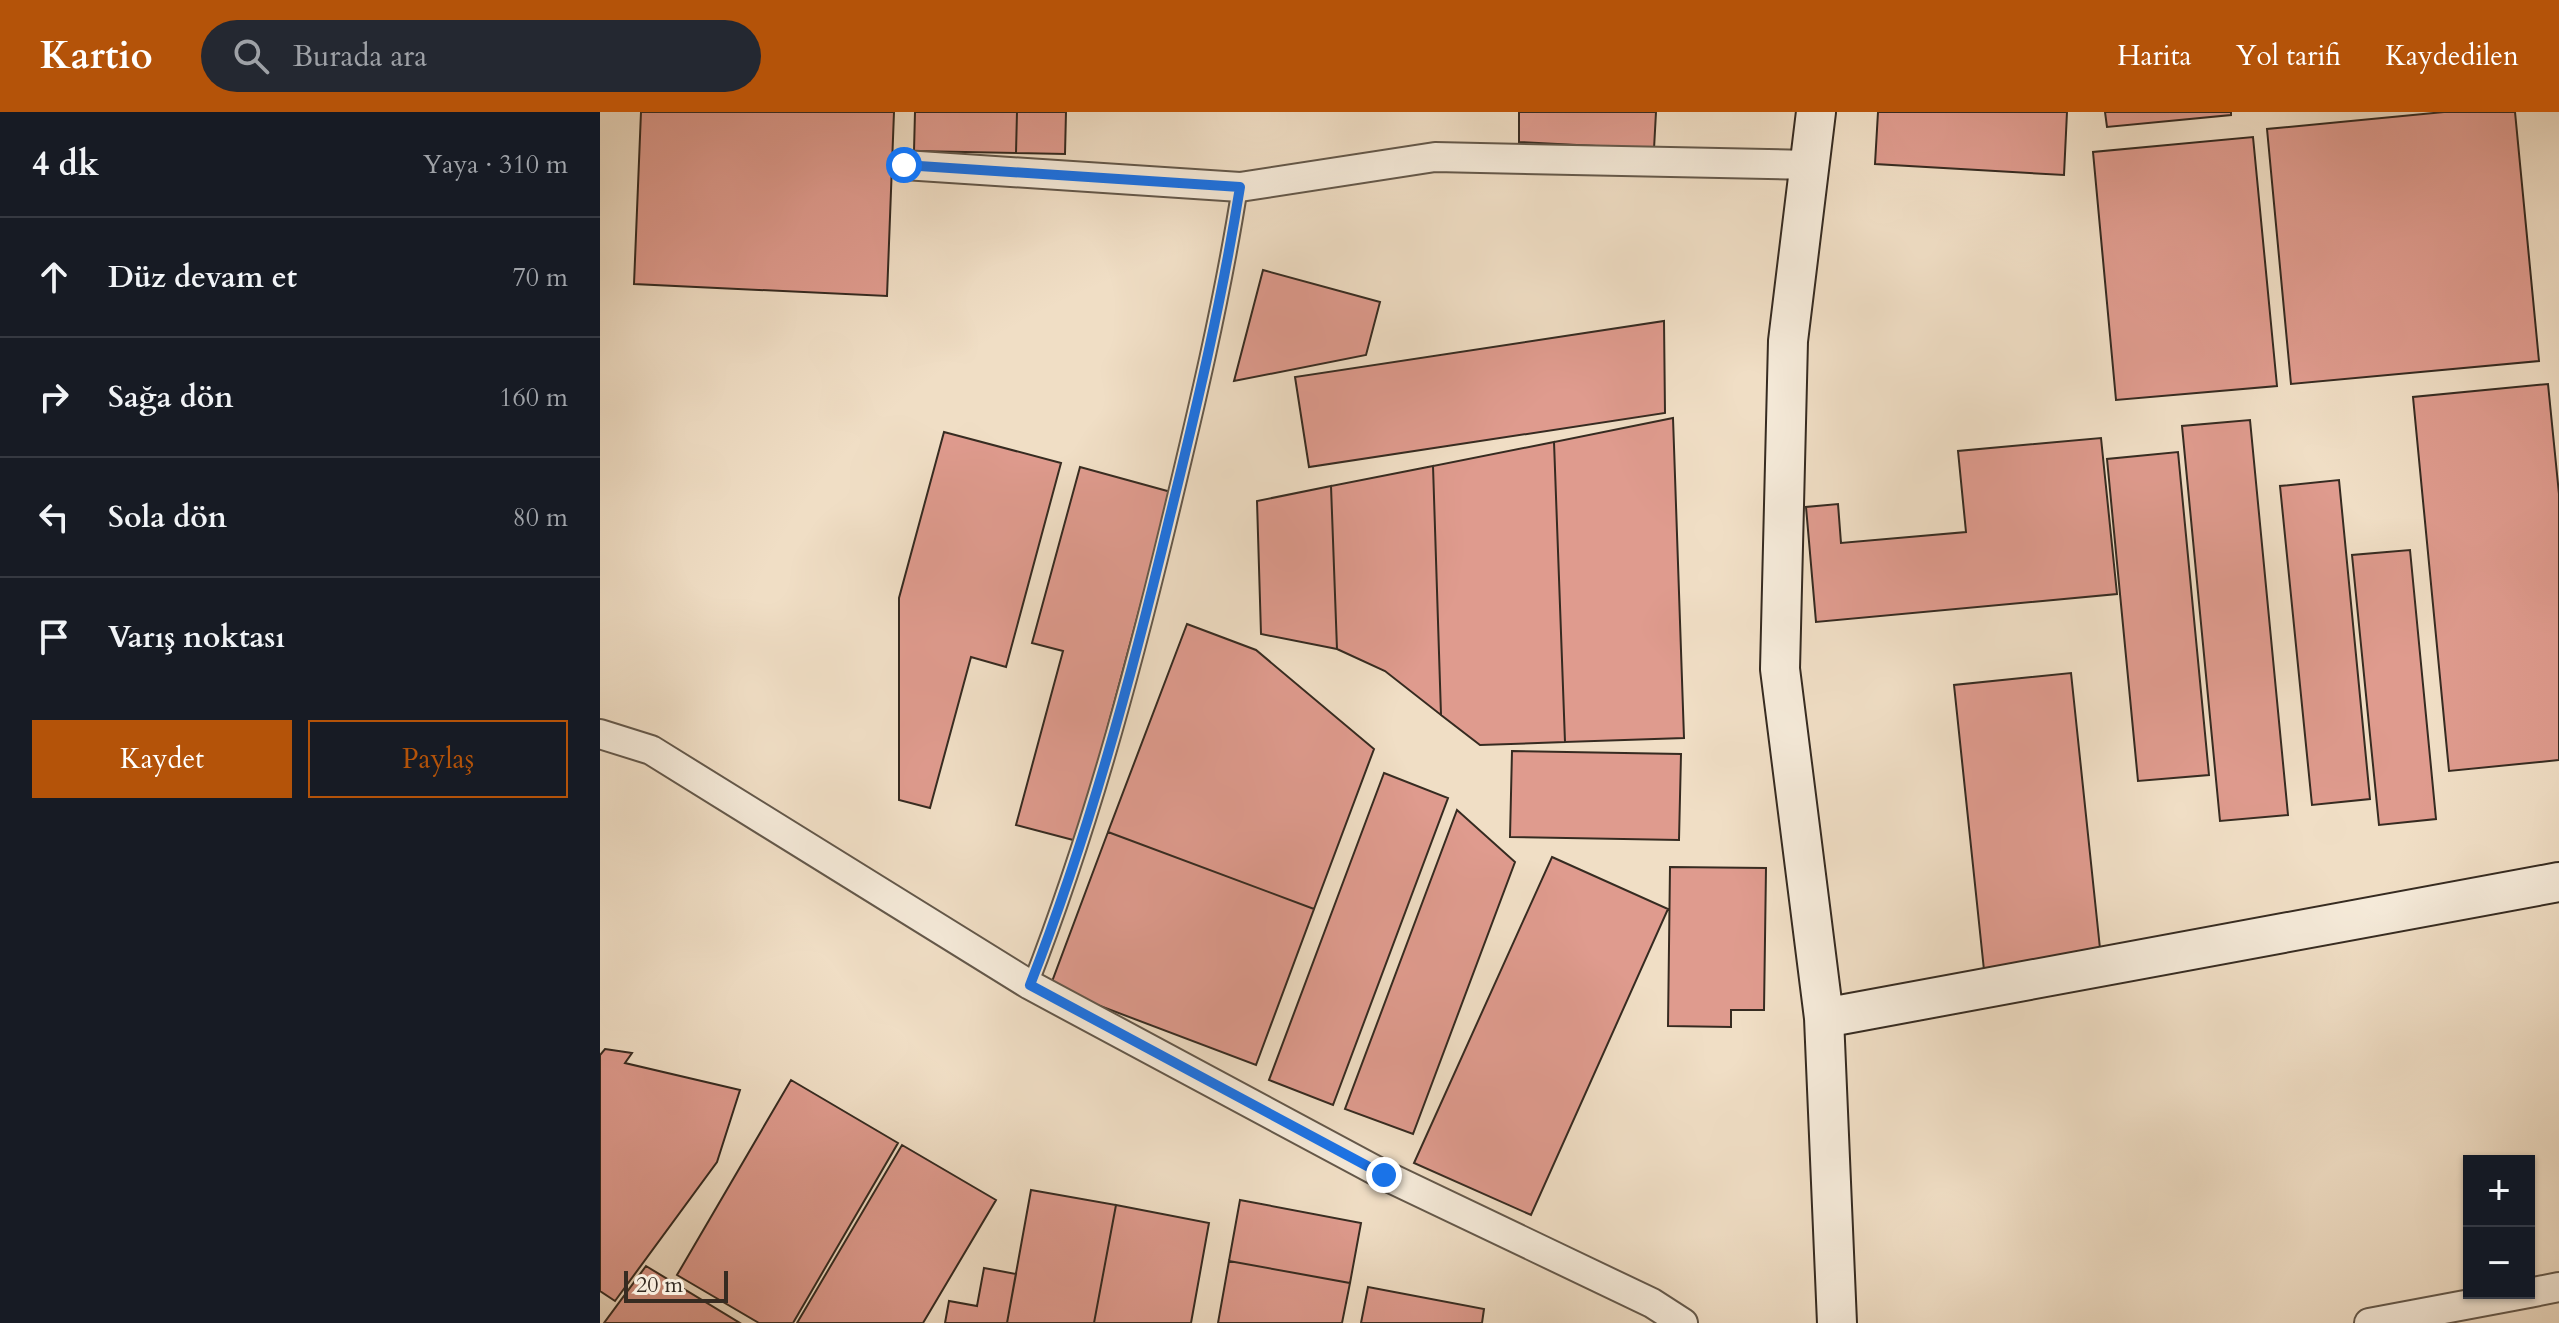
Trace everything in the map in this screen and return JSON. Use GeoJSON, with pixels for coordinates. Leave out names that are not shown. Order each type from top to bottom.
{"type":"FeatureCollection","features":[{"type":"Feature","properties":{"kind":"street"},"geometry":{"type":"LineString","coordinates":[[1816,112],[1788,341],[1780,669],[1824,1018],[1837,1323]]}},
{"type":"Feature","properties":{"kind":"street"},"geometry":{"type":"LineString","coordinates":[[904,165],[1240,187],[1435,157],[1810,165]]}},
{"type":"Feature","properties":{"kind":"street"},"geometry":{"type":"LineString","coordinates":[[600,734],[651,750],[1030,985],[1384,1175],[1652,1303],[1683,1323]]}},
{"type":"Feature","properties":{"kind":"street"},"geometry":{"type":"LineString","coordinates":[[1824,1018],[2559,882]]}},
{"type":"Feature","properties":{"kind":"street"},"geometry":{"type":"LineString","coordinates":[[2535,1292],[2559,1287]]}},
{"type":"Feature","properties":{"kind":"street"},"geometry":{"type":"LineString","coordinates":[[2369,1323],[2497,1299]]}},
{"type":"Feature","properties":{"kind":"lane"},"geometry":{"type":"LineString","coordinates":[[1030,985],[1071,880],[1128,692],[1225,285],[1240,187]]}},
{"type":"Feature","properties":{"kind":"building"},"geometry":{"type":"Polygon","coordinates":[[[641,112],[894,112],[887,296],[634,284],[641,112]]]}},
{"type":"Feature","properties":{"kind":"building"},"geometry":{"type":"Polygon","coordinates":[[[915,112],[1017,112],[1016,153],[914,151],[915,112]]]}},
{"type":"Feature","properties":{"kind":"building"},"geometry":{"type":"Polygon","coordinates":[[[1017,112],[1066,112],[1065,154],[1016,153],[1017,112]]]}},
{"type":"Feature","properties":{"kind":"building"},"geometry":{"type":"Polygon","coordinates":[[[1519,112],[1656,112],[1654,149],[1519,142],[1519,112]]]}},
{"type":"Feature","properties":{"kind":"building"},"geometry":{"type":"Polygon","coordinates":[[[1878,112],[2067,112],[2064,175],[1875,164],[1878,112]]]}},
{"type":"Feature","properties":{"kind":"building"},"geometry":{"type":"Polygon","coordinates":[[[2105,112],[2231,112],[2231,115],[2107,127],[2105,112]]]}},
{"type":"Feature","properties":{"kind":"building"},"geometry":{"type":"Polygon","coordinates":[[[2444,112],[2515,112],[2539,361],[2291,384],[2267,129],[2444,112]]]}},
{"type":"Feature","properties":{"kind":"building"},"geometry":{"type":"Polygon","coordinates":[[[2253,137],[2277,386],[2116,400],[2093,152],[2253,137]]]}},
{"type":"Feature","properties":{"kind":"building"},"geometry":{"type":"Polygon","coordinates":[[[1263,270],[1380,302],[1366,355],[1234,381],[1263,270]]]}},
{"type":"Feature","properties":{"kind":"building"},"geometry":{"type":"Polygon","coordinates":[[[1664,321],[1665,413],[1309,467],[1295,377],[1664,321]]]}},
{"type":"Feature","properties":{"kind":"building"},"geometry":{"type":"Polygon","coordinates":[[[2548,384],[2559,494],[2559,760],[2449,771],[2413,397],[2548,384]]]}},
{"type":"Feature","properties":{"kind":"building"},"geometry":{"type":"Polygon","coordinates":[[[1673,418],[1684,738],[1565,742],[1554,442],[1673,418]]]}},
{"type":"Feature","properties":{"kind":"building"},"geometry":{"type":"Polygon","coordinates":[[[2250,420],[2288,815],[2220,821],[2182,426],[2250,420]]]}},
{"type":"Feature","properties":{"kind":"building"},"geometry":{"type":"Polygon","coordinates":[[[944,432],[1061,463],[1006,667],[971,657],[930,808],[899,800],[899,598],[944,432]]]}},
{"type":"Feature","properties":{"kind":"building"},"geometry":{"type":"Polygon","coordinates":[[[2101,438],[2117,594],[1816,622],[1806,507],[1838,504],[1841,543],[1966,532],[1958,451],[2101,438]]]}},
{"type":"Feature","properties":{"kind":"building"},"geometry":{"type":"Polygon","coordinates":[[[1554,442],[1565,742],[1480,745],[1441,715],[1433,466],[1554,442]]]}},
{"type":"Feature","properties":{"kind":"building"},"geometry":{"type":"Polygon","coordinates":[[[2178,452],[2209,775],[2138,781],[2107,459],[2178,452]]]}},
{"type":"Feature","properties":{"kind":"building"},"geometry":{"type":"Polygon","coordinates":[[[1433,466],[1441,715],[1385,671],[1337,649],[1331,486],[1433,466]]]}},
{"type":"Feature","properties":{"kind":"building"},"geometry":{"type":"Polygon","coordinates":[[[1080,467],[1171,492],[1077,841],[1016,825],[1063,651],[1032,643],[1080,467]]]}},
{"type":"Feature","properties":{"kind":"building"},"geometry":{"type":"Polygon","coordinates":[[[2339,480],[2370,799],[2312,805],[2280,486],[2339,480]]]}},
{"type":"Feature","properties":{"kind":"building"},"geometry":{"type":"Polygon","coordinates":[[[1331,486],[1337,649],[1261,634],[1257,501],[1331,486]]]}},
{"type":"Feature","properties":{"kind":"building"},"geometry":{"type":"Polygon","coordinates":[[[2410,550],[2436,819],[2379,825],[2352,555],[2410,550]]]}},
{"type":"Feature","properties":{"kind":"building"},"geometry":{"type":"Polygon","coordinates":[[[1187,624],[1256,650],[1374,749],[1314,909],[1108,832],[1187,624]]]}},
{"type":"Feature","properties":{"kind":"building"},"geometry":{"type":"Polygon","coordinates":[[[2071,673],[2101,958],[1984,970],[1954,685],[2071,673]]]}},
{"type":"Feature","properties":{"kind":"building"},"geometry":{"type":"Polygon","coordinates":[[[1512,751],[1681,754],[1679,840],[1510,837],[1512,751]]]}},
{"type":"Feature","properties":{"kind":"building"},"geometry":{"type":"Polygon","coordinates":[[[1384,773],[1448,798],[1333,1105],[1269,1080],[1384,773]]]}},
{"type":"Feature","properties":{"kind":"building"},"geometry":{"type":"Polygon","coordinates":[[[1457,810],[1515,862],[1413,1134],[1345,1109],[1457,810]]]}},
{"type":"Feature","properties":{"kind":"building"},"geometry":{"type":"Polygon","coordinates":[[[1108,832],[1314,909],[1256,1065],[1050,987],[1108,832]]]}},
{"type":"Feature","properties":{"kind":"building"},"geometry":{"type":"Polygon","coordinates":[[[1552,857],[1668,909],[1531,1215],[1414,1163],[1552,857]]]}},
{"type":"Feature","properties":{"kind":"building"},"geometry":{"type":"Polygon","coordinates":[[[1670,867],[1766,868],[1764,1010],[1731,1010],[1731,1027],[1668,1026],[1670,867]]]}},
{"type":"Feature","properties":{"kind":"building"},"geometry":{"type":"Polygon","coordinates":[[[605,1049],[632,1053],[625,1063],[740,1090],[717,1162],[615,1301],[600,1291],[600,1055],[605,1049]]]}},
{"type":"Feature","properties":{"kind":"building"},"geometry":{"type":"Polygon","coordinates":[[[791,1080],[898,1143],[793,1323],[759,1323],[677,1275],[791,1080]]]}},
{"type":"Feature","properties":{"kind":"building"},"geometry":{"type":"Polygon","coordinates":[[[902,1145],[996,1200],[923,1323],[797,1323],[902,1145]]]}},
{"type":"Feature","properties":{"kind":"building"},"geometry":{"type":"Polygon","coordinates":[[[1031,1190],[1116,1205],[1094,1323],[1007,1323],[1031,1190]]]}},
{"type":"Feature","properties":{"kind":"building"},"geometry":{"type":"Polygon","coordinates":[[[1240,1200],[1361,1223],[1350,1283],[1229,1261],[1240,1200]]]}},
{"type":"Feature","properties":{"kind":"building"},"geometry":{"type":"Polygon","coordinates":[[[1116,1205],[1209,1223],[1191,1323],[1094,1323],[1116,1205]]]}},
{"type":"Feature","properties":{"kind":"building"},"geometry":{"type":"Polygon","coordinates":[[[1229,1261],[1350,1283],[1342,1323],[1218,1323],[1229,1261]]]}},
{"type":"Feature","properties":{"kind":"building"},"geometry":{"type":"Polygon","coordinates":[[[646,1266],[740,1323],[604,1323],[646,1266]]]}},
{"type":"Feature","properties":{"kind":"building"},"geometry":{"type":"Polygon","coordinates":[[[984,1268],[1016,1274],[1007,1323],[945,1323],[949,1301],[977,1306],[984,1268]]]}},
{"type":"Feature","properties":{"kind":"building"},"geometry":{"type":"Polygon","coordinates":[[[1368,1287],[1484,1309],[1482,1323],[1361,1323],[1368,1287]]]}},
{"type":"Feature","properties":{"kind":"route"},"geometry":{"type":"LineString","coordinates":[[904,165],[1240,187],[1225,285],[1128,692],[1071,880],[1030,985],[1384,1175]]}}]}
